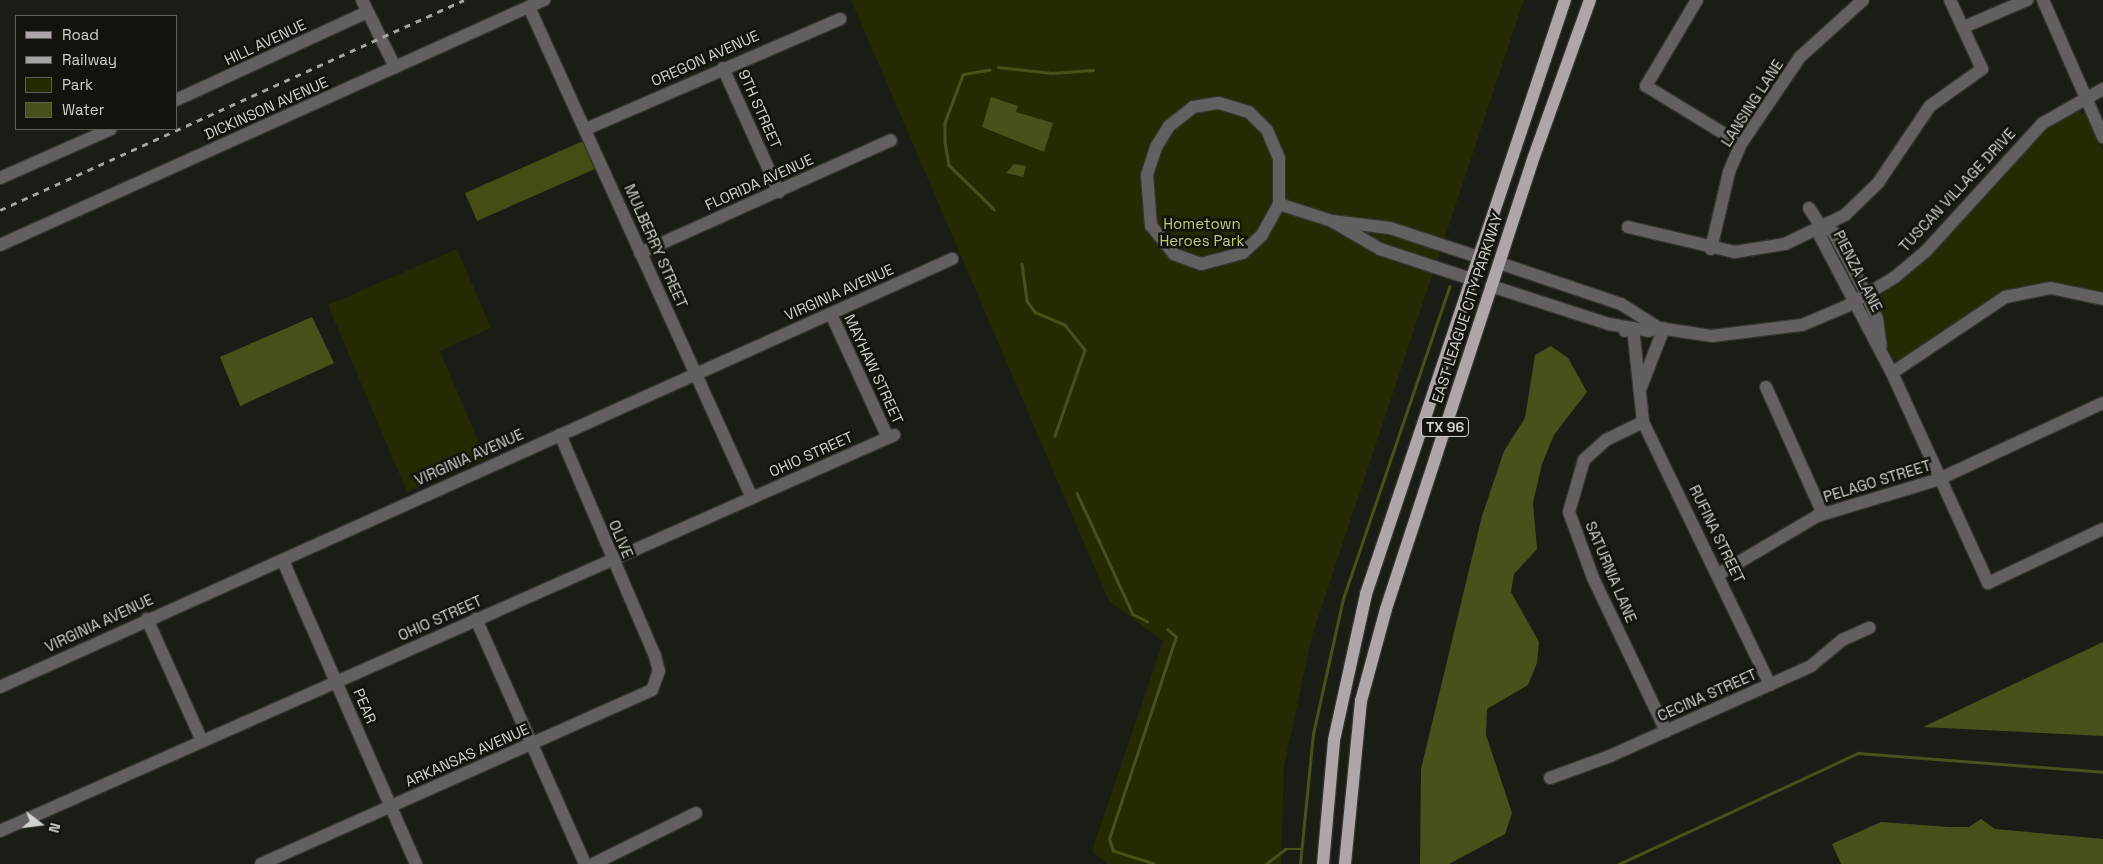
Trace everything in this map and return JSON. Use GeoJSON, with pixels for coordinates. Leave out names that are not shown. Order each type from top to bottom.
{"type":"FeatureCollection","features":[{"type":"Feature","properties":{"kind":"main road"},"geometry":{"type":"LineString","coordinates":[[1554,31],[1560,0]]}},
{"type":"Feature","properties":{"kind":"main road","name":"EAST LEAGUE CITY PARKWAY"},"geometry":{"type":"LineString","coordinates":[[1323,864],[1334,740],[1357,628],[1478,257],[1565,0]]}},
{"type":"Feature","properties":{"kind":"main road","name":"EAST LEAGUE CITY PARKWAY"},"geometry":{"type":"LineString","coordinates":[[1344,864],[1361,701],[1389,600],[1491,286],[1590,0]]}},
{"type":"Feature","properties":{"kind":"main road"},"geometry":{"type":"LineString","coordinates":[[1478,257],[1499,264]]}},
{"type":"Feature","properties":{"kind":"main road"},"geometry":{"type":"LineString","coordinates":[[1471,279],[1491,286]]}},
{"type":"Feature","properties":{"kind":"street","name":"DICKINSON AVENUE"},"geometry":{"type":"LineString","coordinates":[[0,245],[544,0]]}},
{"type":"Feature","properties":{"kind":"street"},"geometry":{"type":"LineString","coordinates":[[1697,0],[1646,86],[1741,144]]}},
{"type":"Feature","properties":{"kind":"street","name":"LANSING LANE"},"geometry":{"type":"LineString","coordinates":[[1711,249],[1729,172],[1741,144],[1800,58],[1863,0]]}},
{"type":"Feature","properties":{"kind":"street"},"geometry":{"type":"LineString","coordinates":[[1628,227],[1711,249],[1766,249],[1820,225],[1865,198],[1930,106],[1982,69],[1950,0]]}},
{"type":"Feature","properties":{"kind":"street"},"geometry":{"type":"LineString","coordinates":[[1964,28],[2027,0]]}},
{"type":"Feature","properties":{"kind":"street"},"geometry":{"type":"LineString","coordinates":[[2043,0],[2103,137]]}},
{"type":"Feature","properties":{"kind":"street"},"geometry":{"type":"LineString","coordinates":[[364,6],[395,67]]}},
{"type":"Feature","properties":{"kind":"street","name":"HILL AVENUE"},"geometry":{"type":"LineString","coordinates":[[178,99],[364,6]]}},
{"type":"Feature","properties":{"kind":"street","name":"MULBERRY STREET"},"geometry":{"type":"LineString","coordinates":[[529,7],[752,498]]}},
{"type":"Feature","properties":{"kind":"street","name":"OREGON AVENUE"},"geometry":{"type":"LineString","coordinates":[[586,129],[723,68],[840,19]]}},
{"type":"Feature","properties":{"kind":"street","name":"9TH STREET"},"geometry":{"type":"LineString","coordinates":[[723,68],[779,192]]}},
{"type":"Feature","properties":{"kind":"street","name":"TUSCAN VILLAGE DRIVE"},"geometry":{"type":"LineString","coordinates":[[1491,286],[1561,310],[1633,328],[1661,328],[1712,336],[1759,332],[1802,325],[1854,301],[1895,277],[1926,251],[2043,123],[2085,97],[2103,89]]}},
{"type":"Feature","properties":{"kind":"street"},"geometry":{"type":"LineString","coordinates":[[1219,103],[1238,107],[1258,118],[1275,145],[1281,174],[1279,204],[1262,235],[1243,253],[1220,263],[1194,263],[1169,249],[1151,226],[1146,185],[1152,157],[1169,126],[1193,107],[1219,103]]}},
{"type":"Feature","properties":{"kind":"street"},"geometry":{"type":"LineString","coordinates":[[0,178],[109,130]]}},
{"type":"Feature","properties":{"kind":"street","name":"FLORIDA AVENUE"},"geometry":{"type":"LineString","coordinates":[[640,253],[891,140]]}},
{"type":"Feature","properties":{"kind":"street"},"geometry":{"type":"LineString","coordinates":[[1279,204],[1332,221],[1374,225],[1415,236],[1478,257]]}},
{"type":"Feature","properties":{"kind":"street"},"geometry":{"type":"LineString","coordinates":[[1809,208],[1820,225]]}},
{"type":"Feature","properties":{"kind":"street"},"geometry":{"type":"LineString","coordinates":[[1332,221],[1367,244],[1471,279]]}},
{"type":"Feature","properties":{"kind":"street","name":"PIENZA LANE"},"geometry":{"type":"LineString","coordinates":[[1881,352],[1877,319],[1866,294],[1833,232],[1820,225],[1820,236],[1892,373],[1938,480],[1988,583],[2103,529]]}},
{"type":"Feature","properties":{"kind":"street"},"geometry":{"type":"LineString","coordinates":[[1408,258],[1415,236]]}},
{"type":"Feature","properties":{"kind":"street","name":"VIRGINIA AVENUE"},"geometry":{"type":"LineString","coordinates":[[0,687],[147,619],[284,561],[560,434],[696,375],[952,259]]}},
{"type":"Feature","properties":{"kind":"street","name":"TUSCAN VILLAGE DRIVE"},"geometry":{"type":"LineString","coordinates":[[1499,264],[1621,304],[1661,328]]}},
{"type":"Feature","properties":{"kind":"street"},"geometry":{"type":"LineString","coordinates":[[1892,373],[2005,298],[2051,288],[2103,299]]}},
{"type":"Feature","properties":{"kind":"street","name":"MAYHAW STREET"},"geometry":{"type":"LineString","coordinates":[[831,314],[891,436]]}},
{"type":"Feature","properties":{"kind":"street","name":"RUFINA STREET"},"geometry":{"type":"LineString","coordinates":[[1633,328],[1638,397],[1643,422],[1719,574],[1770,685]]}},
{"type":"Feature","properties":{"kind":"street"},"geometry":{"type":"LineString","coordinates":[[1638,397],[1661,328]]}},
{"type":"Feature","properties":{"kind":"street"},"geometry":{"type":"LineString","coordinates":[[1766,386],[1823,514]]}},
{"type":"Feature","properties":{"kind":"street","name":"PELAGO STREET"},"geometry":{"type":"LineString","coordinates":[[1719,574],[1823,514],[1938,480],[2103,403]]}},
{"type":"Feature","properties":{"kind":"street","name":"SATURNIA LANE"},"geometry":{"type":"LineString","coordinates":[[1643,422],[1606,440],[1584,460],[1569,512],[1593,578],[1666,731]]}},
{"type":"Feature","properties":{"kind":"street","name":"OLIVE"},"geometry":{"type":"LineString","coordinates":[[560,434],[612,560],[655,656]]}},
{"type":"Feature","properties":{"kind":"street","name":"OHIO STREET"},"geometry":{"type":"LineString","coordinates":[[0,831],[891,436]]}},
{"type":"Feature","properties":{"kind":"street","name":"PEAR"},"geometry":{"type":"LineString","coordinates":[[284,561],[416,864]]}},
{"type":"Feature","properties":{"kind":"street"},"geometry":{"type":"LineString","coordinates":[[147,619],[202,741]]}},
{"type":"Feature","properties":{"kind":"street"},"geometry":{"type":"LineString","coordinates":[[476,620],[585,864]]}},
{"type":"Feature","properties":{"kind":"street","name":"CECINA STREET"},"geometry":{"type":"LineString","coordinates":[[1550,778],[1666,731],[1811,666],[1842,640],[1869,628]]}},
{"type":"Feature","properties":{"kind":"street","name":"ARKANSAS AVENUE"},"geometry":{"type":"LineString","coordinates":[[261,864],[648,694],[658,678],[655,656]]}},
{"type":"Feature","properties":{"kind":"street"},"geometry":{"type":"LineString","coordinates":[[593,864],[696,813]]}},
{"type":"Feature","properties":{"kind":"green space","name":"Hometown Heroes Park"},"geometry":{"type":"Polygon","coordinates":[[[851,0],[1524,0],[1312,636],[1284,766],[1281,864],[1107,864],[1092,851],[1163,641],[1109,601],[851,0]]]}},
{"type":"Feature","properties":{"kind":"green space"},"geometry":{"type":"Polygon","coordinates":[[[2078,110],[2088,117],[2103,151],[2103,296],[2075,287],[2046,285],[1999,296],[1901,361],[1890,357],[1877,303],[1881,293],[2037,136],[2078,110]]]}},
{"type":"Feature","properties":{"kind":"green space"},"geometry":{"type":"Polygon","coordinates":[[[457,249],[491,328],[440,351],[486,459],[407,492],[328,305],[457,249]]]}},
{"type":"Feature","properties":{"kind":"shaded area"},"geometry":{"type":"Polygon","coordinates":[[[583,141],[595,169],[477,221],[465,193],[583,141]]]}},
{"type":"Feature","properties":{"kind":"water"},"geometry":{"type":"Polygon","coordinates":[[[991,97],[1018,106],[1016,112],[1053,123],[1044,152],[982,127],[991,97]]]}},
{"type":"Feature","properties":{"kind":"water"},"geometry":{"type":"Polygon","coordinates":[[[1014,164],[1026,166],[1023,177],[1006,173],[1014,164]]]}},
{"type":"Feature","properties":{"kind":"water"},"geometry":{"type":"Polygon","coordinates":[[[312,317],[334,363],[240,406],[220,357],[312,317]]]}},
{"type":"Feature","properties":{"kind":"water"},"geometry":{"type":"Polygon","coordinates":[[[1551,346],[1568,358],[1587,392],[1554,435],[1542,464],[1533,503],[1537,549],[1514,574],[1511,592],[1539,642],[1537,663],[1528,685],[1487,709],[1486,735],[1512,813],[1505,834],[1449,864],[1420,864],[1421,769],[1482,516],[1504,451],[1525,418],[1535,355],[1551,346]]]}},
{"type":"Feature","properties":{"kind":"water"},"geometry":{"type":"Polygon","coordinates":[[[2103,642],[2103,736],[1923,727],[2103,642]]]}},
{"type":"Feature","properties":{"kind":"water"},"geometry":{"type":"Polygon","coordinates":[[[1981,819],[1995,829],[2103,839],[2103,864],[1841,864],[1832,844],[1881,822],[1969,827],[1981,819]]]}},
{"type":"Feature","properties":{"kind":"waterway"},"geometry":{"type":"LineString","coordinates":[[998,67],[1052,73],[1093,70]]}},
{"type":"Feature","properties":{"kind":"waterway"},"geometry":{"type":"LineString","coordinates":[[990,70],[963,75],[945,123],[945,142],[949,165],[994,209]]}},
{"type":"Feature","properties":{"kind":"waterway"},"geometry":{"type":"LineString","coordinates":[[1022,264],[1027,301],[1035,312],[1065,325],[1085,350],[1055,436]]}},
{"type":"Feature","properties":{"kind":"waterway"},"geometry":{"type":"LineString","coordinates":[[1300,864],[1313,734],[1343,599],[1449,287]]}},
{"type":"Feature","properties":{"kind":"waterway"},"geometry":{"type":"LineString","coordinates":[[1077,493],[1133,614],[1147,621]]}},
{"type":"Feature","properties":{"kind":"waterway"},"geometry":{"type":"LineString","coordinates":[[1154,864],[1113,851],[1109,839],[1176,637],[1168,630]]}},
{"type":"Feature","properties":{"kind":"waterway"},"geometry":{"type":"LineString","coordinates":[[1619,864],[1858,753],[2103,772]]}},
{"type":"Feature","properties":{"kind":"waterway"},"geometry":{"type":"LineString","coordinates":[[1266,864],[1285,849],[1301,849]]}},
{"type":"Feature","properties":{"kind":"railway"},"geometry":{"type":"LineString","coordinates":[[178,129],[464,0]]}},
{"type":"Feature","properties":{"kind":"railway"},"geometry":{"type":"LineString","coordinates":[[0,210],[177,130]]}}]}
